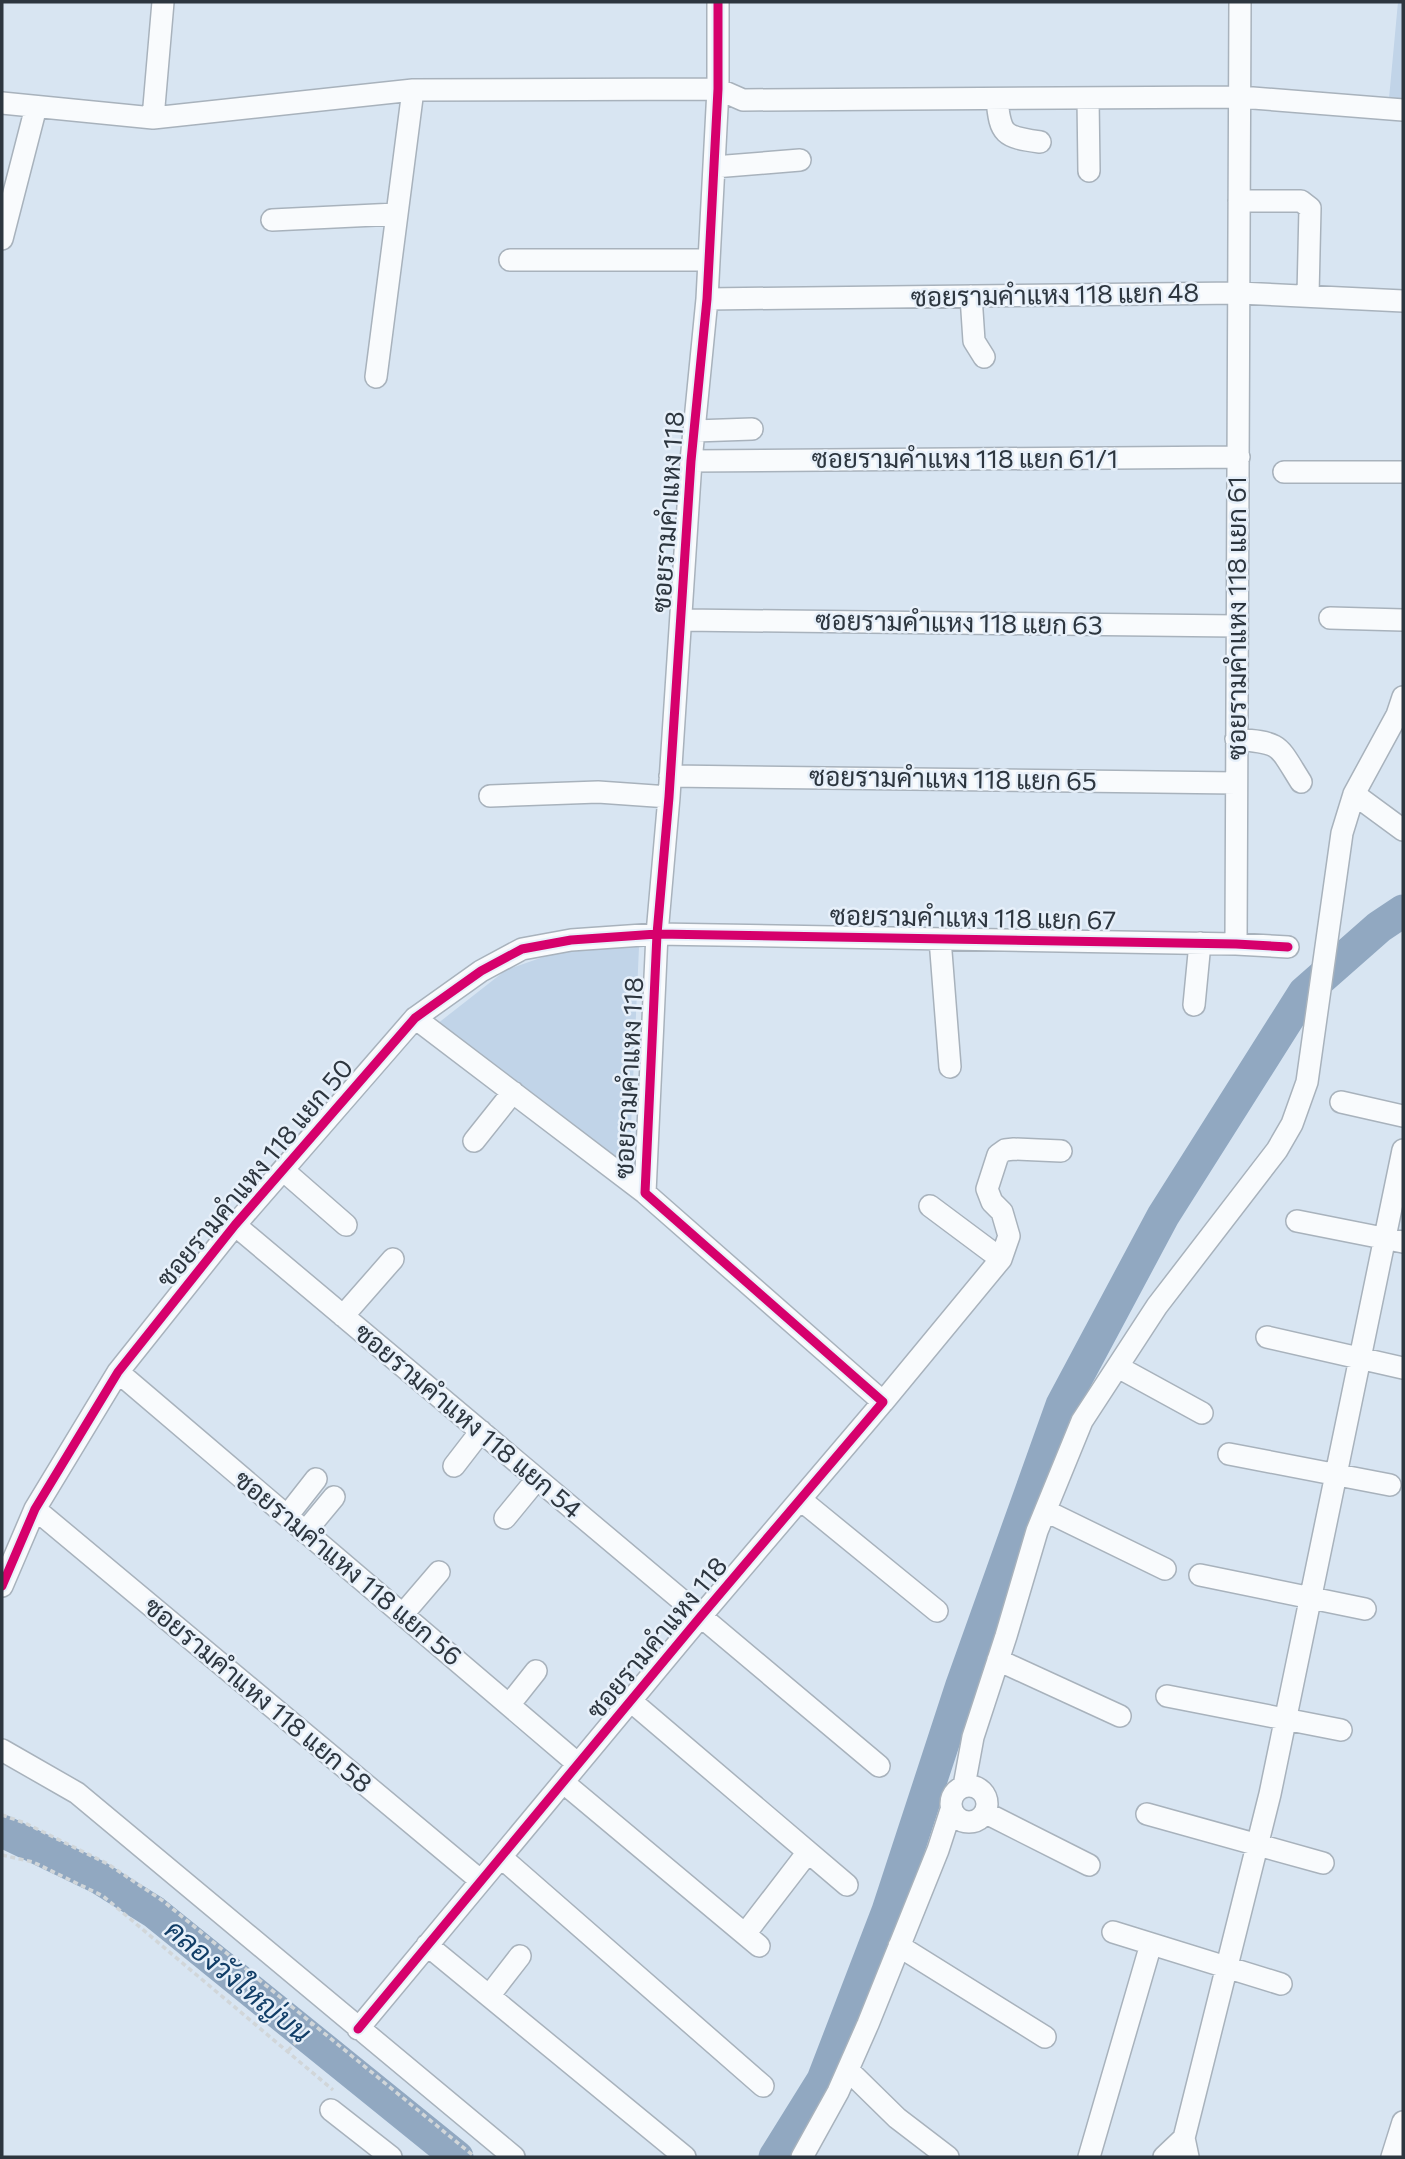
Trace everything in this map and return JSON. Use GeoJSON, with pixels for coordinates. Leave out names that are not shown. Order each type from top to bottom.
{"type":"FeatureCollection","features":[{"type":"Feature","properties":{"kind":"street"},"geometry":{"type":"LineString","coordinates":[[153,118],[163,2]]}},
{"type":"Feature","properties":{"kind":"street","name":"ซอยรามคำแหง 118"},"geometry":{"type":"LineString","coordinates":[[358,2029],[701,1616],[883,1402],[645,1193],[657,934],[691,461],[707,299],[718,89],[718,2]]}},
{"type":"Feature","properties":{"kind":"street","name":"ซอยรามคำแหง 118 แยก 61"},"geometry":{"type":"LineString","coordinates":[[1236,944],[1240,2]]}},
{"type":"Feature","properties":{"kind":"street"},"geometry":{"type":"LineString","coordinates":[[2,103],[153,118],[412,90],[718,89],[743,100],[1240,97],[1403,110]]}},
{"type":"Feature","properties":{"kind":"street"},"geometry":{"type":"LineString","coordinates":[[376,377],[412,90]]}},
{"type":"Feature","properties":{"kind":"street"},"geometry":{"type":"LineString","coordinates":[[1088,98],[1089,171]]}},
{"type":"Feature","properties":{"kind":"street"},"geometry":{"type":"LineString","coordinates":[[997,99],[999,120],[1005,133],[1013,138],[1040,142]]}},
{"type":"Feature","properties":{"kind":"street"},"geometry":{"type":"LineString","coordinates":[[2,239],[36,107]]}},
{"type":"Feature","properties":{"kind":"street"},"geometry":{"type":"LineString","coordinates":[[714,167],[800,160]]}},
{"type":"Feature","properties":{"kind":"street"},"geometry":{"type":"LineString","coordinates":[[1239,201],[1301,201],[1310,208],[1312,213],[1308,295]]}},
{"type":"Feature","properties":{"kind":"street"},"geometry":{"type":"LineString","coordinates":[[272,220],[396,214]]}},
{"type":"Feature","properties":{"kind":"street"},"geometry":{"type":"LineString","coordinates":[[510,260],[709,260]]}},
{"type":"Feature","properties":{"kind":"street","name":"ซอยรามคำแหง 118 แยก 48"},"geometry":{"type":"LineString","coordinates":[[707,299],[1239,293],[1403,301]]}},
{"type":"Feature","properties":{"kind":"street"},"geometry":{"type":"LineString","coordinates":[[971,296],[974,341],[984,357]]}},
{"type":"Feature","properties":{"kind":"street"},"geometry":{"type":"LineString","coordinates":[[695,430],[752,429]]}},
{"type":"Feature","properties":{"kind":"street","name":"ซอยรามคำแหง 118 แยก 61/1"},"geometry":{"type":"LineString","coordinates":[[691,461],[1238,457]]}},
{"type":"Feature","properties":{"kind":"street"},"geometry":{"type":"LineString","coordinates":[[1284,472],[1403,472]]}},
{"type":"Feature","properties":{"kind":"street"},"geometry":{"type":"LineString","coordinates":[[1330,618],[1403,620]]}},
{"type":"Feature","properties":{"kind":"street","name":"ซอยรามคำแหง 118 แยก 63"},"geometry":{"type":"LineString","coordinates":[[681,620],[1236,626]]}},
{"type":"Feature","properties":{"kind":"street"},"geometry":{"type":"LineString","coordinates":[[964,1786],[973,1737],[1037,1531],[1082,1421],[1157,1306],[1277,1150],[1292,1124],[1307,1082],[1342,833],[1354,794],[1397,715],[1403,697]]}},
{"type":"Feature","properties":{"kind":"street"},"geometry":{"type":"LineString","coordinates":[[1236,739],[1264,741],[1278,747],[1301,782]]}},
{"type":"Feature","properties":{"kind":"street","name":"ซอยรามคำแหง 118 แยก 65"},"geometry":{"type":"LineString","coordinates":[[490,796],[669,787],[1236,783]]}},
{"type":"Feature","properties":{"kind":"street"},"geometry":{"type":"LineString","coordinates":[[1354,794],[1403,830]]}},
{"type":"Feature","properties":{"kind":"street","name":"ซอยรามคำแหง 118 แยก 67"},"geometry":{"type":"LineString","coordinates":[[657,934],[1200,943],[1288,947]]}},
{"type":"Feature","properties":{"kind":"street","name":"ซอยรามคำแหง 118 แยก 50"},"geometry":{"type":"LineString","coordinates":[[2,1586],[34,1509],[118,1372],[235,1226],[415,1018],[481,971],[522,949],[571,940],[657,934]]}},
{"type":"Feature","properties":{"kind":"street"},"geometry":{"type":"LineString","coordinates":[[940,939],[950,1067]]}},
{"type":"Feature","properties":{"kind":"street"},"geometry":{"type":"LineString","coordinates":[[1194,1005],[1200,943]]}},
{"type":"Feature","properties":{"kind":"street"},"geometry":{"type":"LineString","coordinates":[[415,1018],[645,1193]]}},
{"type":"Feature","properties":{"kind":"street"},"geometry":{"type":"LineString","coordinates":[[474,1141],[513,1092]]}},
{"type":"Feature","properties":{"kind":"street"},"geometry":{"type":"LineString","coordinates":[[1341,1102],[1403,1116]]}},
{"type":"Feature","properties":{"kind":"street"},"geometry":{"type":"LineString","coordinates":[[883,1402],[1001,1259],[1009,1237],[1002,1212],[992,1202],[987,1189],[998,1155],[1014,1149],[1061,1151]]}},
{"type":"Feature","properties":{"kind":"street"},"geometry":{"type":"LineString","coordinates":[[1164,2157],[1186,2147],[1285,1719],[1360,1358],[1394,1240],[1403,1150]]}},
{"type":"Feature","properties":{"kind":"street"},"geometry":{"type":"LineString","coordinates":[[283,1170],[346,1224]]}},
{"type":"Feature","properties":{"kind":"street"},"geometry":{"type":"LineString","coordinates":[[930,1206],[1001,1259]]}},
{"type":"Feature","properties":{"kind":"street"},"geometry":{"type":"LineString","coordinates":[[1297,1221],[1394,1240]]}},
{"type":"Feature","properties":{"kind":"street","name":"ซอยรามคำแหง 118 แยก 54"},"geometry":{"type":"LineString","coordinates":[[235,1226],[878,1766]]}},
{"type":"Feature","properties":{"kind":"street"},"geometry":{"type":"LineString","coordinates":[[343,1316],[393,1259]]}},
{"type":"Feature","properties":{"kind":"street"},"geometry":{"type":"LineString","coordinates":[[1267,1337],[1403,1368]]}},
{"type":"Feature","properties":{"kind":"street"},"geometry":{"type":"LineString","coordinates":[[1118,1367],[1202,1413]]}},
{"type":"Feature","properties":{"kind":"street","name":"ซอยรามคำแหง 118 แยก 56"},"geometry":{"type":"LineString","coordinates":[[118,1372],[578,1764]]}},
{"type":"Feature","properties":{"kind":"street"},"geometry":{"type":"LineString","coordinates":[[454,1466],[481,1431]]}},
{"type":"Feature","properties":{"kind":"street"},"geometry":{"type":"LineString","coordinates":[[1229,1454],[1390,1485]]}},
{"type":"Feature","properties":{"kind":"street"},"geometry":{"type":"LineString","coordinates":[[287,1516],[316,1479]]}},
{"type":"Feature","properties":{"kind":"street"},"geometry":{"type":"LineString","coordinates":[[505,1518],[537,1479]]}},
{"type":"Feature","properties":{"kind":"street"},"geometry":{"type":"LineString","coordinates":[[305,1532],[334,1497]]}},
{"type":"Feature","properties":{"kind":"street"},"geometry":{"type":"LineString","coordinates":[[801,1500],[937,1611]]}},
{"type":"Feature","properties":{"kind":"street","name":"ซอยรามคำแหง 118 แยก 58"},"geometry":{"type":"LineString","coordinates":[[34,1509],[481,1881]]}},
{"type":"Feature","properties":{"kind":"street"},"geometry":{"type":"LineString","coordinates":[[1046,1511],[1165,1569]]}},
{"type":"Feature","properties":{"kind":"street"},"geometry":{"type":"LineString","coordinates":[[402,1614],[439,1572]]}},
{"type":"Feature","properties":{"kind":"street"},"geometry":{"type":"LineString","coordinates":[[1199,1574],[1365,1609]]}},
{"type":"Feature","properties":{"kind":"street"},"geometry":{"type":"LineString","coordinates":[[998,1660],[1120,1716]]}},
{"type":"Feature","properties":{"kind":"street"},"geometry":{"type":"LineString","coordinates":[[509,1704],[536,1671]]}},
{"type":"Feature","properties":{"kind":"street"},"geometry":{"type":"LineString","coordinates":[[1167,1696],[1341,1730]]}},
{"type":"Feature","properties":{"kind":"street"},"geometry":{"type":"LineString","coordinates":[[632,1702],[847,1885]]}},
{"type":"Feature","properties":{"kind":"street"},"geometry":{"type":"LineString","coordinates":[[2,1750],[77,1793],[514,2157]]}},
{"type":"Feature","properties":{"kind":"street"},"geometry":{"type":"LineString","coordinates":[[564,1783],[752,1940],[808,1852]]}},
{"type":"Feature","properties":{"kind":"street"},"geometry":{"type":"LineString","coordinates":[[802,2157],[848,2070],[938,1850],[951,1810],[950,1800],[955,1791],[964,1786],[978,1787],[987,1798],[986,1812],[975,1822],[960,1821],[951,1810]]}},
{"type":"Feature","properties":{"kind":"street"},"geometry":{"type":"LineString","coordinates":[[986,1812],[1089,1866]]}},
{"type":"Feature","properties":{"kind":"street"},"geometry":{"type":"LineString","coordinates":[[1147,1814],[1323,1863]]}},
{"type":"Feature","properties":{"kind":"street"},"geometry":{"type":"LineString","coordinates":[[502,1858],[763,2086]]}},
{"type":"Feature","properties":{"kind":"street"},"geometry":{"type":"LineString","coordinates":[[1113,1932],[1281,1984]]}},
{"type":"Feature","properties":{"kind":"street"},"geometry":{"type":"LineString","coordinates":[[1088,2157],[1151,1944]]}},
{"type":"Feature","properties":{"kind":"street"},"geometry":{"type":"LineString","coordinates":[[427,1945],[685,2157]]}},
{"type":"Feature","properties":{"kind":"street"},"geometry":{"type":"LineString","coordinates":[[898,1946],[1045,2037]]}},
{"type":"Feature","properties":{"kind":"street"},"geometry":{"type":"LineString","coordinates":[[489,1996],[520,1956]]}},
{"type":"Feature","properties":{"kind":"street"},"geometry":{"type":"LineString","coordinates":[[848,2070],[897,2118],[948,2157]]}},
{"type":"Feature","properties":{"kind":"street"},"geometry":{"type":"LineString","coordinates":[[335,2103],[391,2157]]}},
{"type":"Feature","properties":{"kind":"street"},"geometry":{"type":"LineString","coordinates":[[1392,2157],[1403,2122]]}},
{"type":"Feature","properties":{"kind":"path"},"geometry":{"type":"LineString","coordinates":[[2,1815],[108,1864],[163,1901],[475,2157]]}},
{"type":"Feature","properties":{"kind":"path"},"geometry":{"type":"LineString","coordinates":[[2,1855],[33,1862],[103,1896],[287,2052],[335,2103]]}},
{"type":"Feature","properties":{"kind":"path"},"geometry":{"type":"LineString","coordinates":[[287,2052],[312,2024]]}},
{"type":"Feature","properties":{"kind":"shaded area"},"geometry":{"type":"Polygon","coordinates":[[[1398,2],[1403,2],[1403,110],[1388,109],[1398,2]]]}},
{"type":"Feature","properties":{"kind":"shaded area"},"geometry":{"type":"Polygon","coordinates":[[[605,945],[639,947],[629,1172],[437,1024],[506,970],[552,954],[605,945]]]}},
{"type":"Feature","properties":{"kind":"waterway"},"geometry":{"type":"LineString","coordinates":[[775,2157],[823,2080],[888,1911],[962,1685],[1062,1405],[1163,1216],[1304,993],[1379,927],[1403,911]]}},
{"type":"Feature","properties":{"kind":"waterway","name":"คลองวังใหญ่บน"},"geometry":{"type":"LineString","coordinates":[[2,1831],[98,1877],[154,1912],[457,2157]]}},
{"type":"Feature","properties":{"kind":"cycle path"},"geometry":{"type":"LineString","coordinates":[[358,2029],[701,1616],[883,1402],[645,1193],[657,934],[669,797],[691,461],[707,299],[718,89],[718,2]]}},
{"type":"Feature","properties":{"kind":"cycle path"},"geometry":{"type":"LineString","coordinates":[[2,1586],[35,1509],[118,1372],[235,1225],[415,1018],[481,971],[522,949],[571,940],[657,934],[1288,947]]}}]}
